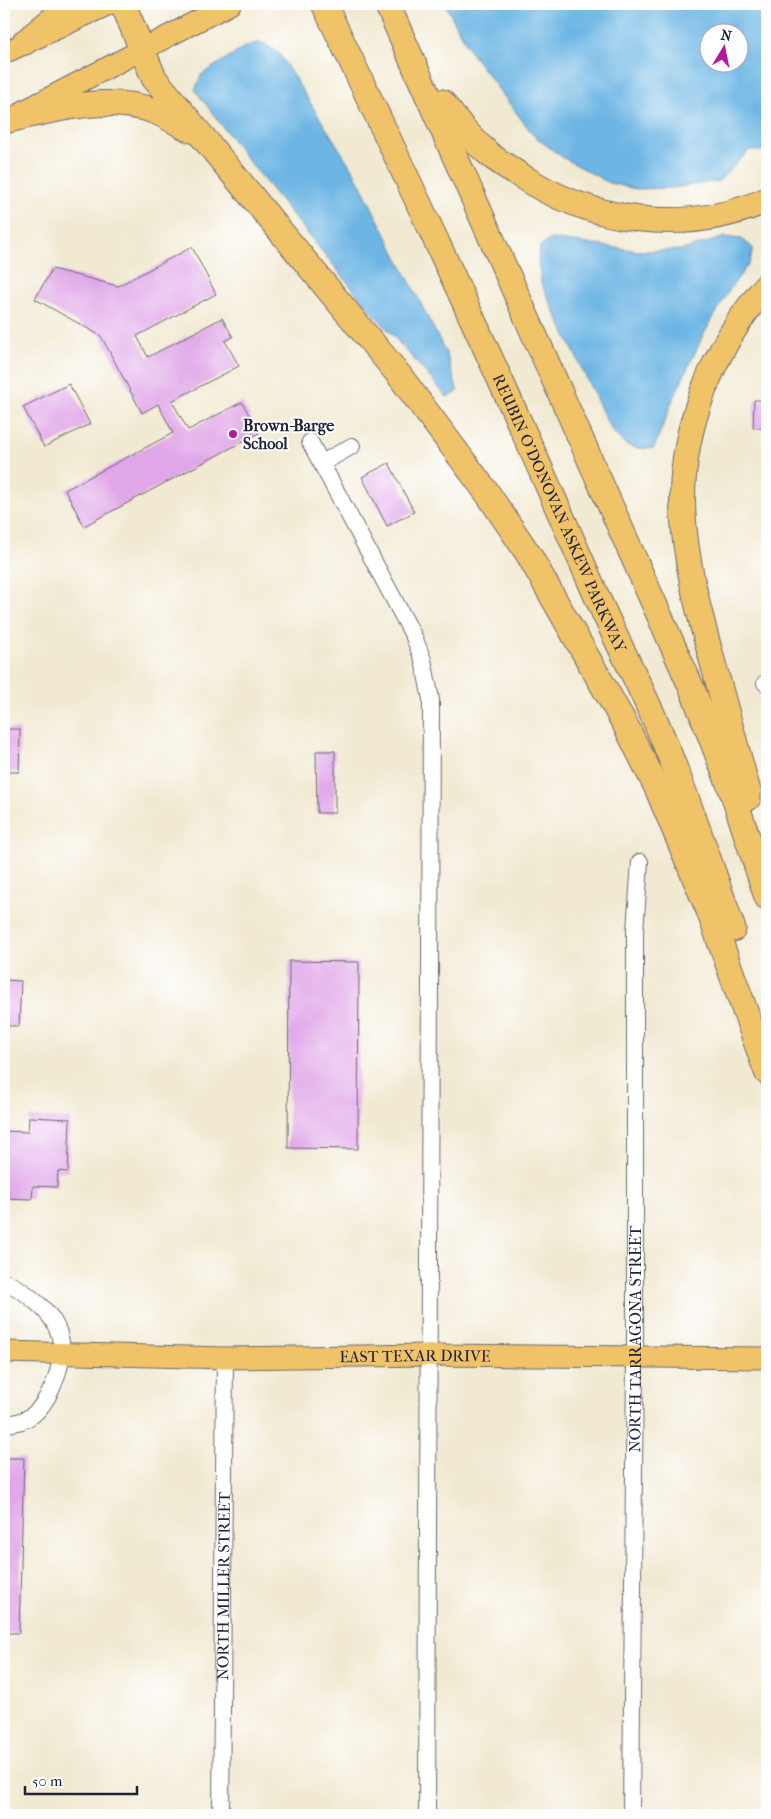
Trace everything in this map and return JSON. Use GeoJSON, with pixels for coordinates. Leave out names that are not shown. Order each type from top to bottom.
{"type":"FeatureCollection","features":[{"type":"Feature","properties":{"kind":"highway"},"geometry":{"type":"LineString","coordinates":[[14,48],[59,14],[66,4]]}},
{"type":"Feature","properties":{"kind":"highway"},"geometry":{"type":"LineString","coordinates":[[123,4],[144,49],[145,59],[154,78],[393,368],[488,494],[529,555],[626,726],[657,788],[709,911],[767,1072]]}},
{"type":"Feature","properties":{"kind":"highway","name":"REUBIN O'DONOVAN ASKEW PARKWAY"},"geometry":{"type":"LineString","coordinates":[[324,4],[422,208],[513,406],[603,612],[660,733],[704,845],[767,1034]]}},
{"type":"Feature","properties":{"kind":"highway"},"geometry":{"type":"LineString","coordinates":[[387,4],[434,92],[459,124],[491,156],[527,180],[568,202],[614,216],[664,222],[728,213],[767,200]]}},
{"type":"Feature","properties":{"kind":"highway"},"geometry":{"type":"LineString","coordinates":[[406,42],[693,691],[733,794],[767,897]]}},
{"type":"Feature","properties":{"kind":"highway"},"geometry":{"type":"LineString","coordinates":[[4,121],[76,106],[119,104],[154,111],[201,136]]}},
{"type":"Feature","properties":{"kind":"highway"},"geometry":{"type":"LineString","coordinates":[[748,841],[748,791],[692,585],[685,536],[683,499],[686,458],[692,428],[716,358],[767,285]]}},
{"type":"Feature","properties":{"kind":"main road"},"geometry":{"type":"LineString","coordinates":[[14,48],[109,4]]}},
{"type":"Feature","properties":{"kind":"main road"},"geometry":{"type":"LineString","coordinates":[[4,121],[230,4]]}},
{"type":"Feature","properties":{"kind":"main road","name":"EAST TEXAR DRIVE"},"geometry":{"type":"LineString","coordinates":[[4,1352],[225,1358],[427,1355],[767,1358]]}},
{"type":"Feature","properties":{"kind":"street"},"geometry":{"type":"LineString","coordinates":[[310,442],[414,637],[423,660],[431,699],[427,1355],[427,1815]]}},
{"type":"Feature","properties":{"kind":"street"},"geometry":{"type":"LineString","coordinates":[[322,463],[352,446]]}},
{"type":"Feature","properties":{"kind":"street","name":"NORTH TARRAGONA STREET"},"geometry":{"type":"LineString","coordinates":[[631,1815],[635,1356],[635,931],[640,862]]}},
{"type":"Feature","properties":{"kind":"street"},"geometry":{"type":"LineString","coordinates":[[4,1282],[16,1286],[48,1312],[56,1324],[61,1340],[62,1353],[60,1370],[45,1404],[38,1413],[17,1424],[4,1424]]}},
{"type":"Feature","properties":{"kind":"street","name":"NORTH MILLER STREET"},"geometry":{"type":"LineString","coordinates":[[221,1815],[225,1358]]}},
{"type":"Feature","properties":{"kind":"water"},"geometry":{"type":"Polygon","coordinates":[[[445,4],[767,4],[767,152],[750,150],[719,181],[673,188],[636,189],[609,183],[562,157],[534,136],[471,53],[445,4]]]}},
{"type":"Feature","properties":{"kind":"water"},"geometry":{"type":"Polygon","coordinates":[[[261,42],[278,52],[354,172],[446,353],[458,392],[447,397],[366,305],[250,163],[195,90],[201,75],[244,47],[261,42]]]}},
{"type":"Feature","properties":{"kind":"water"},"geometry":{"type":"Polygon","coordinates":[[[725,237],[742,239],[753,248],[750,262],[730,289],[704,334],[674,397],[654,448],[628,446],[610,428],[541,283],[538,260],[540,246],[551,239],[640,251],[682,250],[725,237]]]}},
{"type":"Feature","properties":{"kind":"building"},"geometry":{"type":"Polygon","coordinates":[[[192,247],[216,294],[137,336],[148,357],[222,318],[233,337],[225,341],[239,366],[172,401],[188,430],[242,402],[259,433],[84,526],[65,490],[173,433],[158,404],[142,413],[101,336],[35,299],[52,269],[118,286],[192,247]]]}},
{"type":"Feature","properties":{"kind":"building"},"geometry":{"type":"Polygon","coordinates":[[[69,384],[90,424],[44,447],[23,407],[69,384]]]}},
{"type":"Feature","properties":{"kind":"building"},"geometry":{"type":"Polygon","coordinates":[[[754,400],[767,400],[767,428],[753,428],[754,400]]]}},
{"type":"Feature","properties":{"kind":"building"},"geometry":{"type":"Polygon","coordinates":[[[389,463],[414,512],[387,526],[362,477],[389,463]]]}},
{"type":"Feature","properties":{"kind":"building"},"geometry":{"type":"Polygon","coordinates":[[[4,729],[20,729],[19,772],[4,772],[4,729]]]}},
{"type":"Feature","properties":{"kind":"building"},"geometry":{"type":"Polygon","coordinates":[[[316,751],[335,751],[335,813],[317,813],[316,751]]]}},
{"type":"Feature","properties":{"kind":"building"},"geometry":{"type":"Polygon","coordinates":[[[289,961],[359,962],[358,1149],[288,1148],[289,961]]]}},
{"type":"Feature","properties":{"kind":"building"},"geometry":{"type":"Polygon","coordinates":[[[4,980],[21,981],[19,1026],[4,1026],[4,980]]]}},
{"type":"Feature","properties":{"kind":"building"},"geometry":{"type":"Polygon","coordinates":[[[29,1117],[70,1119],[68,1172],[58,1171],[57,1187],[33,1186],[32,1199],[4,1198],[4,1131],[28,1132],[29,1117]]]}},
{"type":"Feature","properties":{"kind":"building"},"geometry":{"type":"Polygon","coordinates":[[[4,1458],[24,1458],[19,1633],[4,1633],[4,1458]]]}},
{"type":"Feature","properties":{"kind":"place","name":"Brown-Barge School"},"geometry":{"type":"Point","coordinates":[233,434]}}]}
